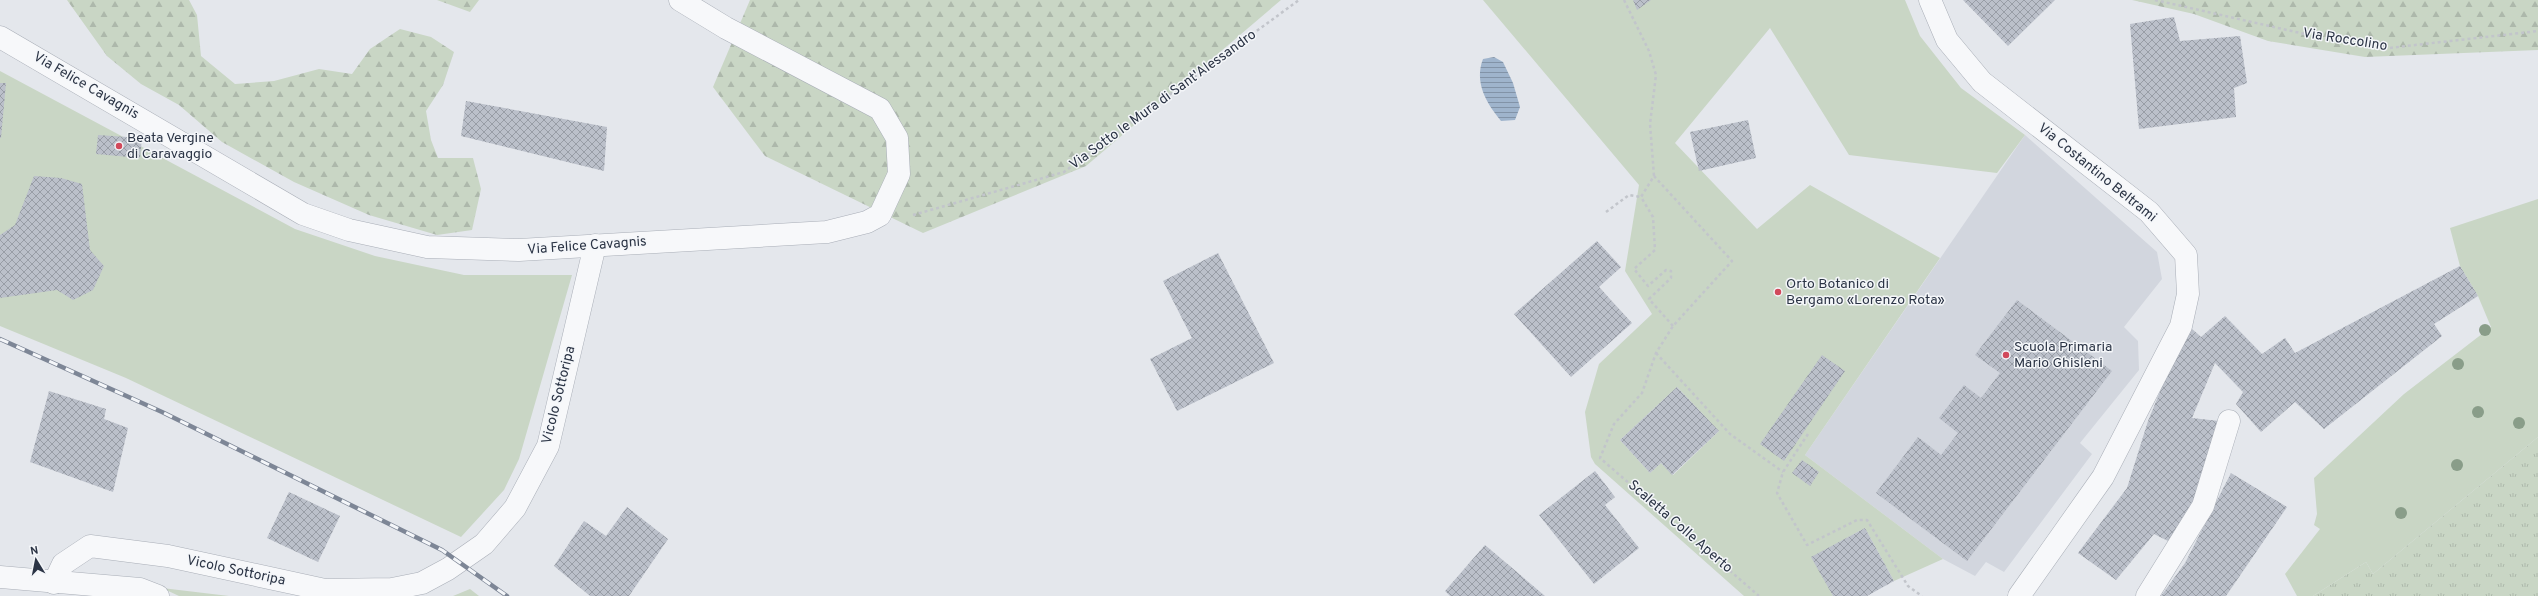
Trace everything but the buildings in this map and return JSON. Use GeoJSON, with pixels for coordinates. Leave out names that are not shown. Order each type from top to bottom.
{"type":"FeatureCollection","features":[{"type":"Feature","properties":{"kind":"street"},"geometry":{"type":"LineString","coordinates":[[680,0],[726,28],[880,109],[897,138],[899,174],[880,215]]}},
{"type":"Feature","properties":{"kind":"street","name":"Via Costantino Beltrami"},"geometry":{"type":"LineString","coordinates":[[1930,0],[1948,40],[1982,82],[2148,212],[2186,255],[2188,294],[2181,326],[2103,477],[2019,596]]}},
{"type":"Feature","properties":{"kind":"street","name":"Via Felice Cavagnis"},"geometry":{"type":"LineString","coordinates":[[0,37],[303,214],[349,230],[427,247],[519,250],[826,232],[867,222],[880,215]]}},
{"type":"Feature","properties":{"kind":"street","name":"Vicolo Sottoripa"},"geometry":{"type":"LineString","coordinates":[[54,583],[63,564],[90,546],[168,556],[325,590],[392,589],[422,583],[448,569],[484,544],[515,508],[548,446],[595,246]]}},
{"type":"Feature","properties":{"kind":"street"},"geometry":{"type":"LineString","coordinates":[[2147,596],[2203,506],[2229,421]]}},
{"type":"Feature","properties":{"kind":"street"},"geometry":{"type":"LineString","coordinates":[[0,577],[54,583],[140,589],[158,596]]}},
{"type":"Feature","properties":{"kind":"path","name":"Via Sotto le Mura di Sant'Alessandro"},"geometry":{"type":"LineString","coordinates":[[880,215],[912,216],[1064,172],[1299,0]]}},
{"type":"Feature","properties":{"kind":"path"},"geometry":{"type":"LineString","coordinates":[[1624,0],[1649,51],[1656,75],[1650,124],[1654,176],[1641,197]]}},
{"type":"Feature","properties":{"kind":"path","name":"Via Roccolino"},"geometry":{"type":"LineString","coordinates":[[2155,0],[2331,40],[2389,48],[2538,31]]}},
{"type":"Feature","properties":{"kind":"path"},"geometry":{"type":"LineString","coordinates":[[1654,176],[1732,261],[1673,326],[1656,353],[1730,434],[1783,472]]}},
{"type":"Feature","properties":{"kind":"path"},"geometry":{"type":"LineString","coordinates":[[1606,212],[1629,195],[1641,197],[1653,217],[1655,250],[1634,269],[1648,286],[1666,270],[1671,271],[1671,278],[1650,299],[1673,326]]}},
{"type":"Feature","properties":{"kind":"path","name":"Scaletta Colle Aperto"},"geometry":{"type":"LineString","coordinates":[[1656,353],[1642,393],[1614,424],[1600,458],[1759,596]]}},
{"type":"Feature","properties":{"kind":"path"},"geometry":{"type":"LineString","coordinates":[[1808,434],[1783,472],[1777,493],[1807,545],[1857,520],[1867,520],[1908,586],[1922,596]]}},
{"type":"Feature","properties":{"kind":"shaded area","name":"Scuola Primaria Mario Ghisleni"},"geometry":{"type":"Polygon","coordinates":[[[2025,135],[2157,252],[2162,279],[2124,327],[2138,341],[2139,370],[2080,443],[2092,454],[2004,572],[1986,562],[1975,576],[1943,559],[1805,455],[2025,135]]]}},
{"type":"Feature","properties":{"kind":"green space"},"geometry":{"type":"Polygon","coordinates":[[[67,0],[189,0],[197,15],[201,56],[235,84],[274,81],[319,69],[352,74],[370,49],[400,29],[431,37],[454,52],[443,85],[426,111],[431,140],[438,158],[473,158],[481,189],[472,230],[437,235],[369,215],[294,182],[222,142],[179,105],[141,84],[107,56],[67,0]]]}},
{"type":"Feature","properties":{"kind":"green space"},"geometry":{"type":"Polygon","coordinates":[[[437,0],[479,0],[470,12],[437,0]]]}},
{"type":"Feature","properties":{"kind":"green space"},"geometry":{"type":"Polygon","coordinates":[[[750,0],[1281,0],[1086,166],[923,233],[765,156],[713,87],[750,0]]]}},
{"type":"Feature","properties":{"kind":"green space","name":"Orto Botanico di Bergamo «Lorenzo Rota»"},"geometry":{"type":"Polygon","coordinates":[[[1483,0],[1905,0],[1920,36],[1961,88],[2025,135],[1997,173],[1849,155],[1770,28],[1675,143],[1757,229],[1810,185],[1940,258],[1805,455],[1943,559],[1894,581],[1865,528],[1812,557],[1833,596],[1744,596],[1595,464],[1591,457],[1585,412],[1599,364],[1652,314],[1625,271],[1639,185],[1483,0]],[[1677,387],[1620,440],[1650,473],[1661,463],[1673,475],[1719,431],[1677,387]]]}},
{"type":"Feature","properties":{"kind":"green space"},"geometry":{"type":"Polygon","coordinates":[[[2132,0],[2538,0],[2538,50],[2365,57],[2268,41],[2194,14],[2132,0]]]}},
{"type":"Feature","properties":{"kind":"green space"},"geometry":{"type":"Polygon","coordinates":[[[0,71],[295,229],[375,256],[464,275],[572,275],[519,459],[504,490],[461,537],[126,378],[0,326],[0,71]]]}},
{"type":"Feature","properties":{"kind":"green space"},"geometry":{"type":"Polygon","coordinates":[[[2538,199],[2538,437],[2373,574],[2366,562],[2313,596],[2297,596],[2285,574],[2320,529],[2314,525],[2317,514],[2314,478],[2404,394],[2491,327],[2478,296],[2460,266],[2450,228],[2538,199]]]}},
{"type":"Feature","properties":{"kind":"green space"},"geometry":{"type":"Polygon","coordinates":[[[2538,437],[2538,596],[2313,596],[2366,562],[2373,574],[2538,437]]]}},
{"type":"Feature","properties":{"kind":"green space"},"geometry":{"type":"Polygon","coordinates":[[[162,588],[229,596],[179,596],[162,588]]]}},
{"type":"Feature","properties":{"kind":"green space"},"geometry":{"type":"Polygon","coordinates":[[[470,589],[479,596],[453,596],[470,589]]]}},
{"type":"Feature","properties":{"kind":"water"},"geometry":{"type":"Polygon","coordinates":[[[1494,57],[1503,62],[1513,83],[1520,107],[1515,120],[1501,121],[1486,100],[1483,92],[1480,76],[1483,59],[1494,57]]]}},
{"type":"Feature","properties":{"kind":"railway"},"geometry":{"type":"LineString","coordinates":[[0,339],[162,412],[442,550],[507,596]]}},
{"type":"Feature","properties":{"kind":"place","name":"Beata Vergine di Caravaggio"},"geometry":{"type":"Point","coordinates":[119,146]}},
{"type":"Feature","properties":{"kind":"place","name":"Orto Botanico di Bergamo «Lorenzo Rota»"},"geometry":{"type":"Point","coordinates":[1778,292]}},
{"type":"Feature","properties":{"kind":"place","name":"Scuola Primaria Mario Ghisleni"},"geometry":{"type":"Point","coordinates":[2006,355]}}]}
